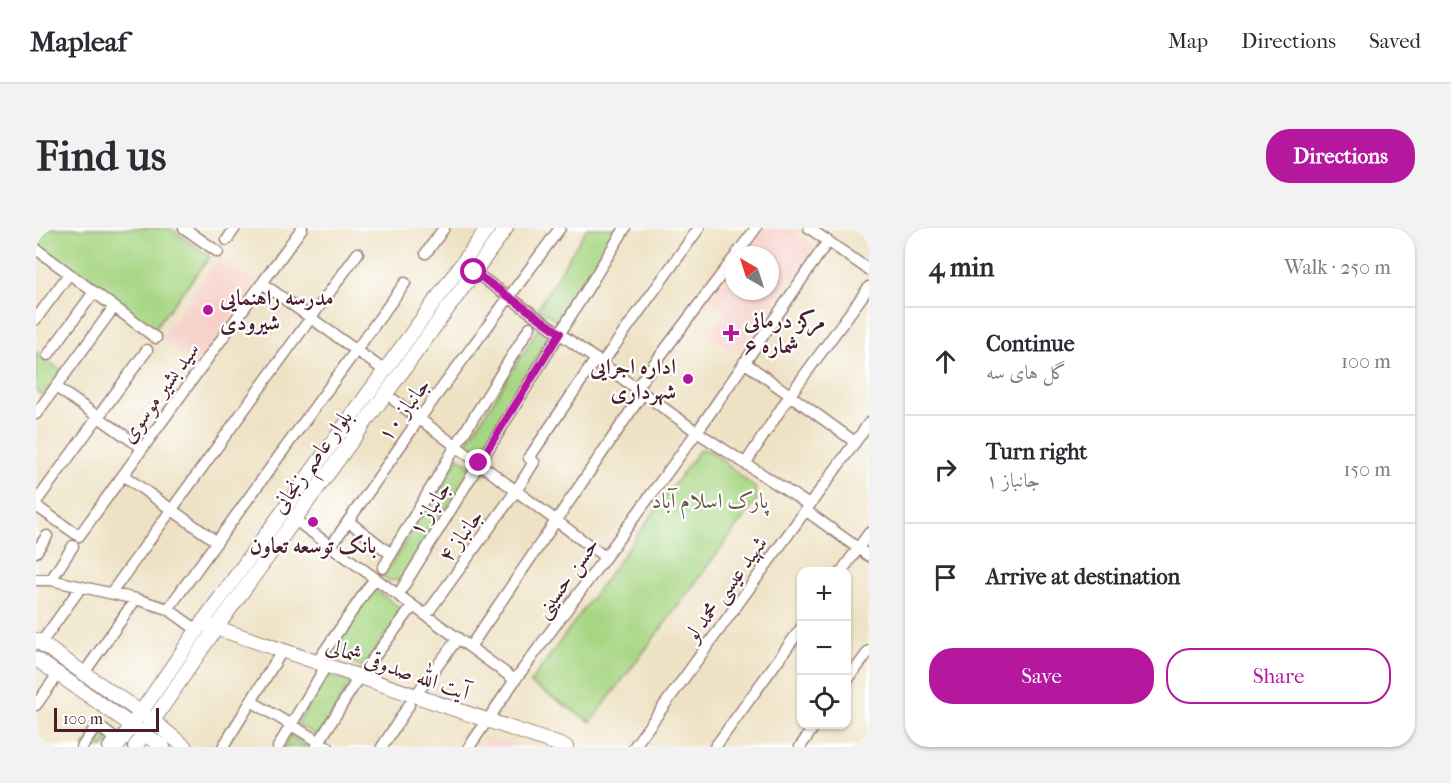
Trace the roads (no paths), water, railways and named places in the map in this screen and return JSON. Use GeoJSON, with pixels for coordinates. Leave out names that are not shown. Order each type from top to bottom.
{"type":"FeatureCollection","features":[{"type":"Feature","properties":{"kind":"main road","name":"بلوار عاصم زنجانی"},"geometry":{"type":"LineString","coordinates":[[131,726],[200,626],[488,228]]}},
{"type":"Feature","properties":{"kind":"main road","name":"بلوار عاصم زنجانی"},"geometry":{"type":"LineString","coordinates":[[141,739],[216,628],[506,228]]}},
{"type":"Feature","properties":{"kind":"main road","name":"آیت الله صدوقی شمالی"},"geometry":{"type":"LineString","coordinates":[[200,626],[216,628],[359,676],[412,700],[487,720],[567,747]]}},
{"type":"Feature","properties":{"kind":"main road"},"geometry":{"type":"LineString","coordinates":[[38,642],[141,712],[185,747]]}},
{"type":"Feature","properties":{"kind":"main road"},"geometry":{"type":"LineString","coordinates":[[36,659],[131,726],[141,739],[163,747]]}},
{"type":"Feature","properties":{"kind":"main road"},"geometry":{"type":"LineString","coordinates":[[117,747],[131,726]]}},
{"type":"Feature","properties":{"kind":"street"},"geometry":{"type":"LineString","coordinates":[[36,232],[39,228]]}},
{"type":"Feature","properties":{"kind":"street"},"geometry":{"type":"LineString","coordinates":[[184,228],[218,252]]}},
{"type":"Feature","properties":{"kind":"street"},"geometry":{"type":"LineString","coordinates":[[227,240],[235,228]]}},
{"type":"Feature","properties":{"kind":"street","name":"سید بشیر موسوی"},"geometry":{"type":"LineString","coordinates":[[36,504],[79,536],[302,228]]}},
{"type":"Feature","properties":{"kind":"street"},"geometry":{"type":"LineString","coordinates":[[426,253],[444,228]]}},
{"type":"Feature","properties":{"kind":"street","name":"جانباز ۱۰"},"geometry":{"type":"LineString","coordinates":[[331,546],[419,419],[560,228]]}},
{"type":"Feature","properties":{"kind":"street","name":"جانباز ۱"},"geometry":{"type":"LineString","coordinates":[[398,595],[625,228]]}},
{"type":"Feature","properties":{"kind":"street"},"geometry":{"type":"LineString","coordinates":[[599,361],[699,228]]}},
{"type":"Feature","properties":{"kind":"street"},"geometry":{"type":"LineString","coordinates":[[742,246],[756,228]]}},
{"type":"Feature","properties":{"kind":"street"},"geometry":{"type":"LineString","coordinates":[[816,230],[869,270]]}},
{"type":"Feature","properties":{"kind":"street","name":"حسن حسینی"},"geometry":{"type":"LineString","coordinates":[[469,747],[515,680],[697,432],[828,241]]}},
{"type":"Feature","properties":{"kind":"street"},"geometry":{"type":"LineString","coordinates":[[36,249],[156,338]]}},
{"type":"Feature","properties":{"kind":"street"},"geometry":{"type":"LineString","coordinates":[[111,593],[358,253]]}},
{"type":"Feature","properties":{"kind":"street"},"geometry":{"type":"LineString","coordinates":[[470,647],[640,390],[725,270]]}},
{"type":"Feature","properties":{"kind":"street"},"geometry":{"type":"LineString","coordinates":[[474,272],[807,508],[869,556]]}},
{"type":"Feature","properties":{"kind":"street"},"geometry":{"type":"LineString","coordinates":[[36,319],[69,274]]}},
{"type":"Feature","properties":{"kind":"street"},"geometry":{"type":"LineString","coordinates":[[262,283],[384,371]]}},
{"type":"Feature","properties":{"kind":"street"},"geometry":{"type":"LineString","coordinates":[[168,609],[405,283]]}},
{"type":"Feature","properties":{"kind":"street"},"geometry":{"type":"LineString","coordinates":[[745,464],[790,395],[869,287]]}},
{"type":"Feature","properties":{"kind":"street"},"geometry":{"type":"LineString","coordinates":[[48,355],[94,292]]}},
{"type":"Feature","properties":{"kind":"street"},"geometry":{"type":"LineString","coordinates":[[36,414],[114,307]]}},
{"type":"Feature","properties":{"kind":"street"},"geometry":{"type":"LineString","coordinates":[[383,568],[530,327]]}},
{"type":"Feature","properties":{"kind":"street"},"geometry":{"type":"LineString","coordinates":[[36,504],[147,350]]}},
{"type":"Feature","properties":{"kind":"street","name":"جانباز ۴"},"geometry":{"type":"LineString","coordinates":[[426,615],[516,491],[534,462],[529,458],[599,361]]}},
{"type":"Feature","properties":{"kind":"street"},"geometry":{"type":"LineString","coordinates":[[744,362],[855,442]]}},
{"type":"Feature","properties":{"kind":"street"},"geometry":{"type":"LineString","coordinates":[[56,387],[142,448]]}},
{"type":"Feature","properties":{"kind":"street"},"geometry":{"type":"LineString","coordinates":[[394,400],[605,556]]}},
{"type":"Feature","properties":{"kind":"street","name":"شهید عیسی محمد لو"},"geometry":{"type":"LineString","coordinates":[[634,747],[869,423]]}},
{"type":"Feature","properties":{"kind":"street"},"geometry":{"type":"LineString","coordinates":[[123,475],[217,542]]}},
{"type":"Feature","properties":{"kind":"street"},"geometry":{"type":"LineString","coordinates":[[295,520],[515,680]]}},
{"type":"Feature","properties":{"kind":"street"},"geometry":{"type":"LineString","coordinates":[[348,521],[392,554]]}},
{"type":"Feature","properties":{"kind":"street"},"geometry":{"type":"LineString","coordinates":[[845,567],[869,533]]}},
{"type":"Feature","properties":{"kind":"street"},"geometry":{"type":"LineString","coordinates":[[36,552],[47,536]]}},
{"type":"Feature","properties":{"kind":"street"},"geometry":{"type":"LineString","coordinates":[[51,580],[74,546]]}},
{"type":"Feature","properties":{"kind":"street"},"geometry":{"type":"LineString","coordinates":[[278,747],[292,725],[321,664],[375,578]]}},
{"type":"Feature","properties":{"kind":"street"},"geometry":{"type":"LineString","coordinates":[[36,580],[51,580],[136,599],[168,609],[200,626]]}},
{"type":"Feature","properties":{"kind":"street"},"geometry":{"type":"LineString","coordinates":[[38,642],[81,587]]}},
{"type":"Feature","properties":{"kind":"street"},"geometry":{"type":"LineString","coordinates":[[84,674],[136,599]]}},
{"type":"Feature","properties":{"kind":"street"},"geometry":{"type":"LineString","coordinates":[[251,701],[321,745],[359,676],[413,606]]}},
{"type":"Feature","properties":{"kind":"street"},"geometry":{"type":"LineString","coordinates":[[715,747],[797,633]]}},
{"type":"Feature","properties":{"kind":"street"},"geometry":{"type":"LineString","coordinates":[[382,747],[412,700],[458,638]]}},
{"type":"Feature","properties":{"kind":"street"},"geometry":{"type":"LineString","coordinates":[[223,747],[282,651]]}},
{"type":"Feature","properties":{"kind":"street"},"geometry":{"type":"LineString","coordinates":[[851,675],[869,651]]}},
{"type":"Feature","properties":{"kind":"street"},"geometry":{"type":"LineString","coordinates":[[36,705],[58,674]]}},
{"type":"Feature","properties":{"kind":"street"},"geometry":{"type":"LineString","coordinates":[[76,747],[105,707]]}},
{"type":"Feature","properties":{"kind":"street"},"geometry":{"type":"LineString","coordinates":[[82,747],[97,725],[114,738],[108,747]]}},
{"type":"Feature","properties":{"kind":"street"},"geometry":{"type":"LineString","coordinates":[[800,747],[813,729]]}},
{"type":"Feature","properties":{"kind":"waterway"},"geometry":{"type":"LineString","coordinates":[[36,649],[133,716]]}},
{"type":"Feature","properties":{"kind":"place","name":"مدرسه راهنمایی شیرودی"},"geometry":{"type":"Point","coordinates":[208,310]}},
{"type":"Feature","properties":{"kind":"place","name":"مرکز درمانی شماره ۶"},"geometry":{"type":"Point","coordinates":[731,333]}},
{"type":"Feature","properties":{"kind":"place","name":"اداره اجرایی شهرداری"},"geometry":{"type":"Point","coordinates":[688,379]}},
{"type":"Feature","properties":{"kind":"place","name":"بانک توسعه تعاون"},"geometry":{"type":"Point","coordinates":[313,522]}},
{"type":"Feature","properties":{"kind":"park label","name":"پارک اسلام آباد"},"geometry":{"type":"Point","coordinates":[710,500]}}]}
